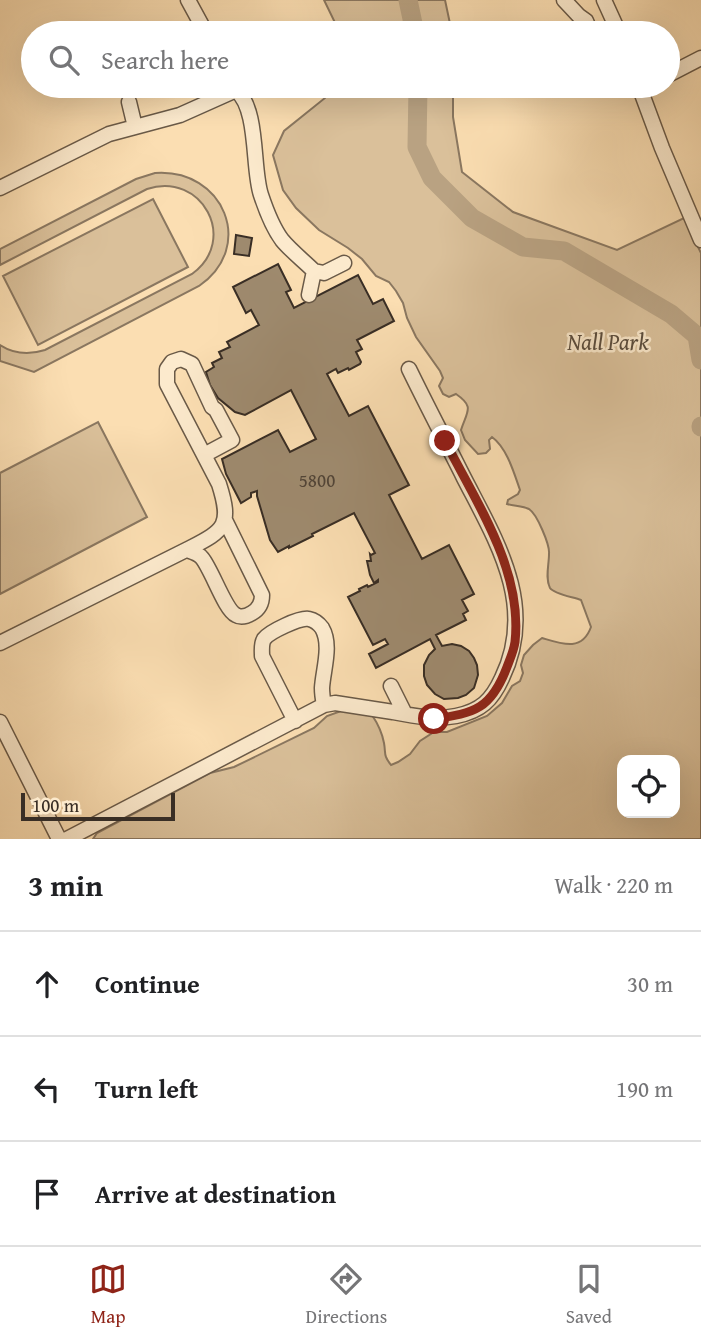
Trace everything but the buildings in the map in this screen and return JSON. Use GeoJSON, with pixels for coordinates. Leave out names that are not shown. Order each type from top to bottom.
{"type":"FeatureCollection","features":[{"type":"Feature","properties":{"kind":"street"},"geometry":{"type":"LineString","coordinates":[[188,0],[199,21]]}},
{"type":"Feature","properties":{"kind":"street"},"geometry":{"type":"LineString","coordinates":[[564,0],[583,21]]}},
{"type":"Feature","properties":{"kind":"street"},"geometry":{"type":"LineString","coordinates":[[594,21],[606,5],[613,21]]}},
{"type":"Feature","properties":{"kind":"street"},"geometry":{"type":"LineString","coordinates":[[680,69],[701,58]]}},
{"type":"Feature","properties":{"kind":"street"},"geometry":{"type":"LineString","coordinates":[[0,188],[109,134],[180,115],[215,98]]}},
{"type":"Feature","properties":{"kind":"street"},"geometry":{"type":"LineString","coordinates":[[243,98],[254,140],[260,193],[277,232],[314,271],[324,273],[344,263]]}},
{"type":"Feature","properties":{"kind":"street"},"geometry":{"type":"LineString","coordinates":[[646,98],[662,148],[701,239]]}},
{"type":"Feature","properties":{"kind":"street"},"geometry":{"type":"LineString","coordinates":[[129,102],[135,127]]}},
{"type":"Feature","properties":{"kind":"street"},"geometry":{"type":"LineString","coordinates":[[309,295],[314,271]]}},
{"type":"Feature","properties":{"kind":"street"},"geometry":{"type":"LineString","coordinates":[[0,643],[187,550],[215,535],[222,528],[226,516],[225,501],[219,484],[167,384],[167,369],[172,362],[181,359],[192,365],[212,407],[232,440],[204,455]]}},
{"type":"Feature","properties":{"kind":"street"},"geometry":{"type":"LineString","coordinates":[[66,839],[324,705],[335,703],[434,719],[457,716],[481,708],[495,694],[515,644],[513,592],[505,561],[409,369]]}},
{"type":"Feature","properties":{"kind":"street"},"geometry":{"type":"LineString","coordinates":[[187,550],[199,555],[208,566],[229,609],[236,616],[244,617],[255,612],[262,603],[262,595],[225,520]]}},
{"type":"Feature","properties":{"kind":"street"},"geometry":{"type":"LineString","coordinates":[[295,721],[262,656],[262,643],[267,636],[300,619],[318,623],[326,638],[322,690],[324,705]]}},
{"type":"Feature","properties":{"kind":"street"},"geometry":{"type":"LineString","coordinates":[[391,686],[405,714]]}},
{"type":"Feature","properties":{"kind":"street"},"geometry":{"type":"LineString","coordinates":[[0,722],[59,839]]}},
{"type":"Feature","properties":{"kind":"green space"},"geometry":{"type":"Polygon","coordinates":[[[324,0],[445,0],[449,21],[334,21],[324,0]]]}},
{"type":"Feature","properties":{"kind":"green space","name":"Nall Park"},"geometry":{"type":"Polygon","coordinates":[[[325,98],[453,98],[453,117],[462,172],[513,212],[617,250],[684,218],[701,253],[701,839],[93,839],[97,833],[210,773],[234,767],[314,728],[327,716],[341,711],[372,715],[381,732],[386,757],[391,765],[410,754],[420,741],[434,732],[447,732],[487,716],[502,703],[512,686],[520,681],[524,655],[542,638],[564,644],[577,643],[587,635],[591,627],[581,600],[559,594],[550,588],[547,576],[549,550],[532,512],[524,507],[507,504],[520,490],[506,454],[492,437],[489,440],[490,449],[486,453],[478,454],[465,440],[461,430],[468,406],[456,394],[449,397],[443,394],[439,386],[443,378],[440,371],[416,337],[396,291],[389,282],[376,276],[362,259],[319,230],[296,208],[283,190],[273,155],[284,131],[325,98]]]}},
{"type":"Feature","properties":{"kind":"green space"},"geometry":{"type":"Polygon","coordinates":[[[155,173],[179,175],[199,183],[214,196],[224,213],[228,232],[226,251],[216,270],[199,286],[34,372],[0,361],[0,345],[22,353],[45,350],[192,274],[206,260],[213,244],[213,227],[208,212],[198,199],[184,190],[167,186],[147,189],[0,265],[0,249],[136,179],[155,173]]]}},
{"type":"Feature","properties":{"kind":"green space"},"geometry":{"type":"Polygon","coordinates":[[[153,199],[188,267],[38,345],[3,276],[153,199]]]}},
{"type":"Feature","properties":{"kind":"green space"},"geometry":{"type":"Polygon","coordinates":[[[98,422],[147,517],[0,594],[0,473],[98,422]]]}},
{"type":"Feature","properties":{"kind":"waterway"},"geometry":{"type":"LineString","coordinates":[[408,0],[412,21]]}},
{"type":"Feature","properties":{"kind":"waterway"},"geometry":{"type":"LineString","coordinates":[[418,98],[417,147],[432,178],[472,218],[523,247],[564,251],[671,314],[697,336],[701,360]]}},
{"type":"Feature","properties":{"kind":"route"},"geometry":{"type":"LineString","coordinates":[[434,719],[457,716],[481,708],[495,694],[515,644],[516,619],[505,561],[445,441]]}}]}
